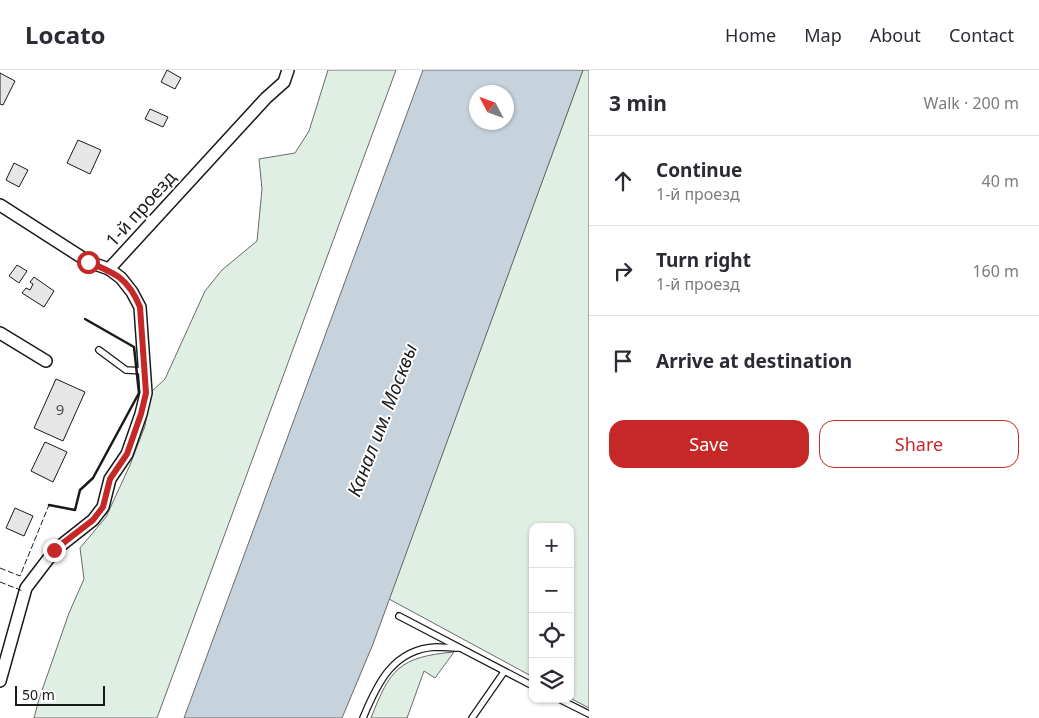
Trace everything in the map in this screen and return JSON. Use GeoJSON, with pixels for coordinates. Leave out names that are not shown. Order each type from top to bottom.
{"type":"FeatureCollection","features":[{"type":"Feature","properties":{"kind":"street","name":"1-й проезд"},"geometry":{"type":"LineString","coordinates":[[0,681],[26,588],[54,550],[93,520],[103,507],[110,479],[127,454],[141,414],[146,393],[140,307],[132,292],[121,278],[109,270],[266,98],[284,82],[288,70]]}},
{"type":"Feature","properties":{"kind":"street"},"geometry":{"type":"LineString","coordinates":[[0,205],[88,262],[109,270]]}},
{"type":"Feature","properties":{"kind":"street"},"geometry":{"type":"LineString","coordinates":[[0,333],[46,361]]}},
{"type":"Feature","properties":{"kind":"lane"},"geometry":{"type":"LineString","coordinates":[[99,350],[126,370],[145,371]]}},
{"type":"Feature","properties":{"kind":"lane"},"geometry":{"type":"LineString","coordinates":[[398,616],[529,684]]}},
{"type":"Feature","properties":{"kind":"lane"},"geometry":{"type":"LineString","coordinates":[[363,718],[377,686],[387,670],[400,659],[435,647],[461,648]]}},
{"type":"Feature","properties":{"kind":"lane"},"geometry":{"type":"LineString","coordinates":[[472,718],[504,672]]}},
{"type":"Feature","properties":{"kind":"lane"},"geometry":{"type":"LineString","coordinates":[[567,703],[589,714]]}},
{"type":"Feature","properties":{"kind":"green space"},"geometry":{"type":"Polygon","coordinates":[[[328,70],[396,70],[157,718],[34,718],[69,613],[84,579],[80,548],[106,517],[130,465],[145,426],[151,392],[165,379],[205,291],[222,270],[257,241],[262,189],[259,159],[295,153],[309,131],[328,70]]]}},
{"type":"Feature","properties":{"kind":"green space"},"geometry":{"type":"Polygon","coordinates":[[[583,70],[589,70],[589,708],[574,700],[574,523],[529,523],[529,675],[389,599],[583,70]]]}},
{"type":"Feature","properties":{"kind":"green space"},"geometry":{"type":"Polygon","coordinates":[[[454,652],[435,678],[424,671],[407,718],[371,718],[384,688],[399,668],[420,658],[454,652]]]}},
{"type":"Feature","properties":{"kind":"water","name":"Канал им. Москвы"},"geometry":{"type":"Polygon","coordinates":[[[423,70],[583,70],[373,644],[342,718],[184,718],[423,70]]]}},
{"type":"Feature","properties":{"kind":"building"},"geometry":{"type":"Polygon","coordinates":[[[167,70],[181,78],[175,89],[161,82],[167,70]]]}},
{"type":"Feature","properties":{"kind":"building"},"geometry":{"type":"Polygon","coordinates":[[[0,73],[15,81],[3,105],[0,104],[0,73]]]}},
{"type":"Feature","properties":{"kind":"building"},"geometry":{"type":"Polygon","coordinates":[[[150,109],[168,117],[163,127],[145,119],[150,109]]]}},
{"type":"Feature","properties":{"kind":"building"},"geometry":{"type":"Polygon","coordinates":[[[78,140],[101,150],[90,174],[67,163],[78,140]]]}},
{"type":"Feature","properties":{"kind":"building"},"geometry":{"type":"Polygon","coordinates":[[[14,163],[28,170],[19,187],[6,180],[14,163]]]}},
{"type":"Feature","properties":{"kind":"building"},"geometry":{"type":"Polygon","coordinates":[[[17,265],[27,271],[19,283],[9,276],[17,265]]]}},
{"type":"Feature","properties":{"kind":"building"},"geometry":{"type":"Polygon","coordinates":[[[34,277],[54,291],[44,307],[22,293],[26,288],[30,290],[33,284],[30,282],[34,277]]]}},
{"type":"Feature","properties":{"kind":"building"},"geometry":{"type":"Polygon","coordinates":[[[56,379],[85,392],[63,441],[34,428],[56,379]]]}},
{"type":"Feature","properties":{"kind":"building"},"geometry":{"type":"Polygon","coordinates":[[[45,442],[67,452],[53,482],[31,471],[45,442]]]}},
{"type":"Feature","properties":{"kind":"building"},"geometry":{"type":"Polygon","coordinates":[[[15,508],[33,516],[24,536],[6,528],[15,508]]]}},
{"type":"Feature","properties":{"kind":"fence"},"geometry":{"type":"LineString","coordinates":[[0,568],[20,576],[49,505]]}},
{"type":"Feature","properties":{"kind":"fence"},"geometry":{"type":"LineString","coordinates":[[0,582],[23,591]]}},
{"type":"Feature","properties":{"kind":"wall"},"geometry":{"type":"LineString","coordinates":[[49,505],[75,510],[80,490],[93,478],[139,393],[134,347],[85,319]]}},
{"type":"Feature","properties":{"kind":"route"},"geometry":{"type":"LineString","coordinates":[[54,550],[93,520],[103,507],[110,479],[127,454],[146,393],[140,307],[132,292],[116,273],[88,262]]}}]}
